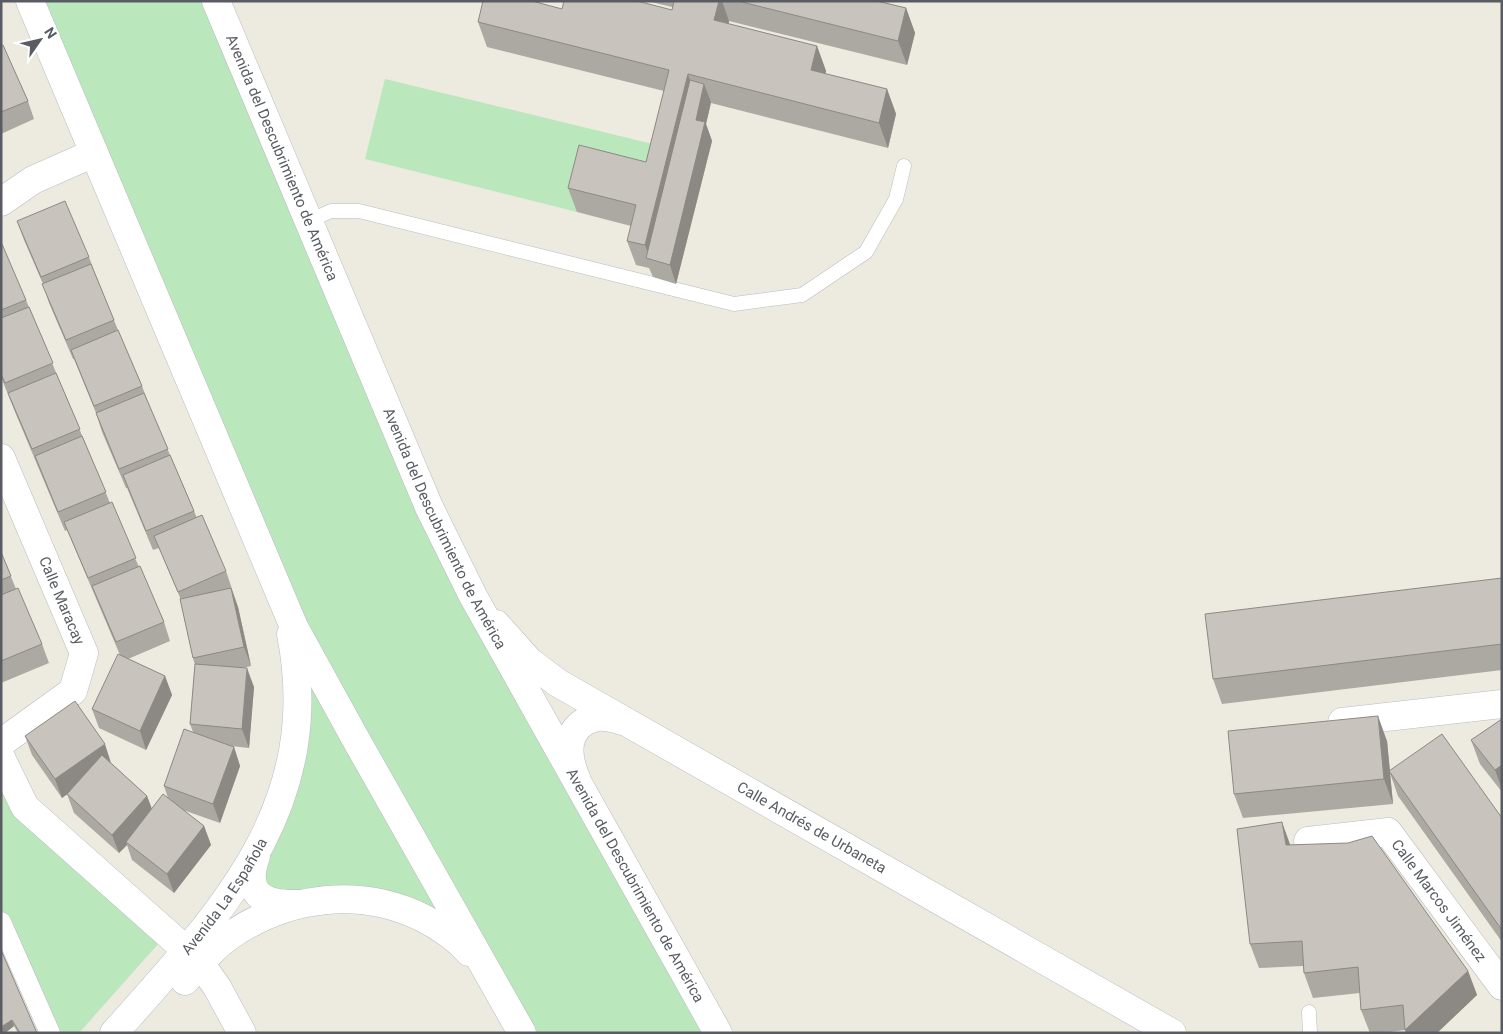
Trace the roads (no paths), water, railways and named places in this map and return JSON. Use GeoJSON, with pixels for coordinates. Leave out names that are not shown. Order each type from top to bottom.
{"type":"FeatureCollection","features":[{"type":"Feature","properties":{"kind":"street"},"geometry":{"type":"LineString","coordinates":[[30,1],[294,627],[522,1033]]}},
{"type":"Feature","properties":{"kind":"street","name":"Avenida del Descubrimiento de América"},"geometry":{"type":"LineString","coordinates":[[216,1],[429,507],[473,596],[718,1033]]}},
{"type":"Feature","properties":{"kind":"street"},"geometry":{"type":"LineString","coordinates":[[1,202],[33,180],[94,153]]}},
{"type":"Feature","properties":{"kind":"street","name":"Calle Maracay"},"geometry":{"type":"LineString","coordinates":[[1,458],[84,654],[73,691],[1,743]]}},
{"type":"Feature","properties":{"kind":"street","name":"Avenida La Española"},"geometry":{"type":"LineString","coordinates":[[138,1033],[193,957],[222,906],[256,854],[274,817],[290,764],[297,716],[296,669],[290,627],[278,591]]}},
{"type":"Feature","properties":{"kind":"street","name":"Calle Andrés de Urbaneta"},"geometry":{"type":"LineString","coordinates":[[473,596],[528,661],[558,683],[1172,1033]]}},
{"type":"Feature","properties":{"kind":"street"},"geometry":{"type":"LineString","coordinates":[[1317,724],[1502,704]]}},
{"type":"Feature","properties":{"kind":"street"},"geometry":{"type":"LineString","coordinates":[[581,789],[571,768],[569,756],[570,743],[576,728],[588,720],[597,717],[611,718],[630,724]]}},
{"type":"Feature","properties":{"kind":"street"},"geometry":{"type":"LineString","coordinates":[[1,758],[25,807],[193,957],[217,987],[242,1033]]}},
{"type":"Feature","properties":{"kind":"street","name":"Calle Marcos Jiménez"},"geometry":{"type":"LineString","coordinates":[[1308,841],[1388,832],[1502,986]]}},
{"type":"Feature","properties":{"kind":"street"},"geometry":{"type":"LineString","coordinates":[[256,854],[251,872],[252,881],[257,893],[270,902],[280,905],[345,899],[391,905],[433,923],[450,934],[465,948],[496,986]]}},
{"type":"Feature","properties":{"kind":"street"},"geometry":{"type":"LineString","coordinates":[[193,957],[242,928],[280,910],[298,904]]}},
{"type":"Feature","properties":{"kind":"street"},"geometry":{"type":"LineString","coordinates":[[1,922],[50,1033]]}},
{"type":"Feature","properties":{"kind":"street","name":"Avenida La Española"},"geometry":{"type":"LineString","coordinates":[[114,1033],[193,957]]}},
{"type":"Feature","properties":{"kind":"lane"},"geometry":{"type":"LineString","coordinates":[[309,221],[331,211],[359,211],[734,304],[802,295],[866,252],[896,199],[904,166]]}},
{"type":"Feature","properties":{"kind":"lane"},"geometry":{"type":"LineString","coordinates":[[1309,1012],[1310,1033]]}}]}
